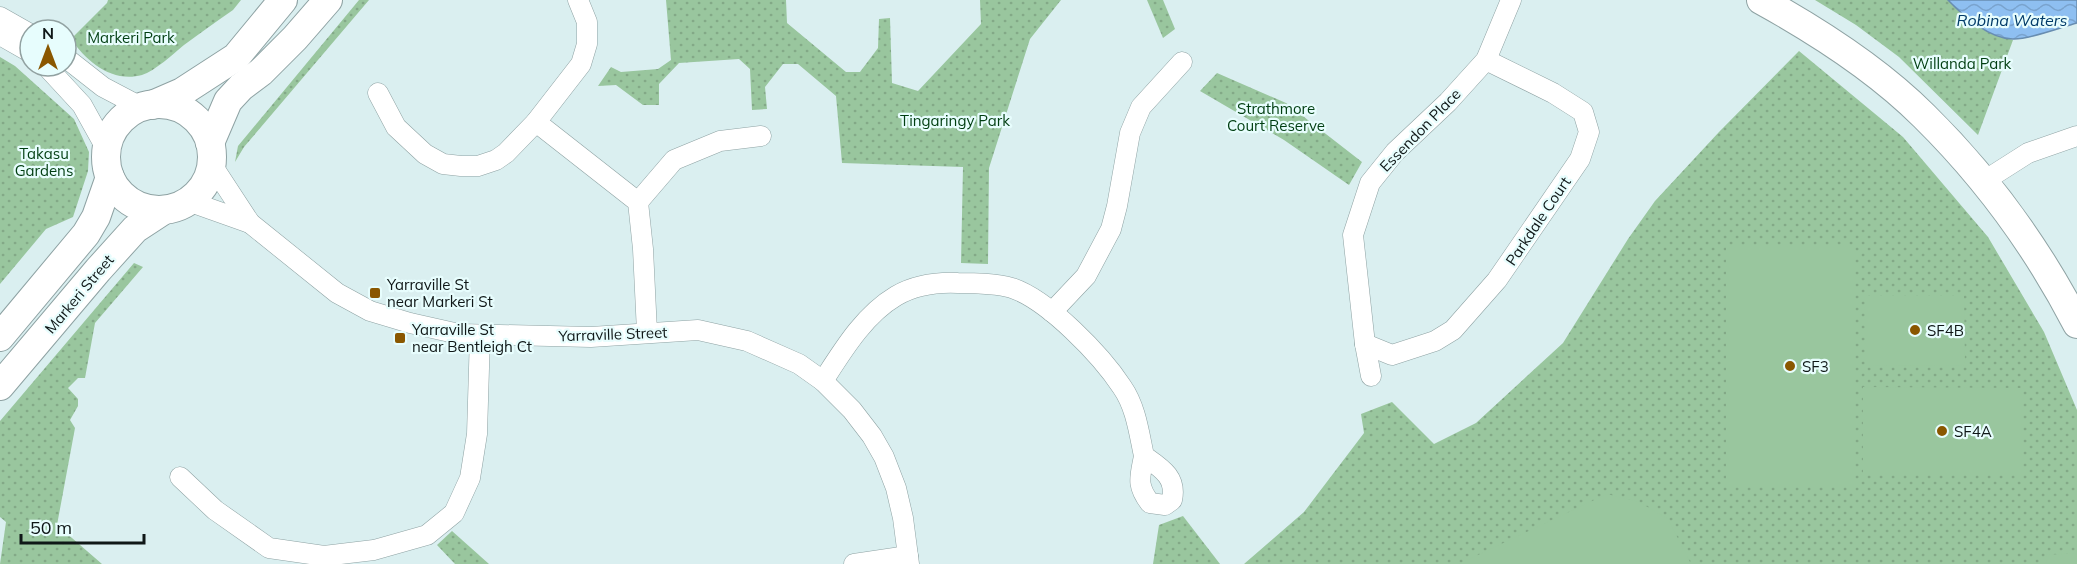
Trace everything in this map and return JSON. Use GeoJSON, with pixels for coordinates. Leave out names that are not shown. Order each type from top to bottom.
{"type":"FeatureCollection","features":[{"type":"Feature","properties":{"kind":"main road"},"geometry":{"type":"LineString","coordinates":[[0,337],[86,234],[96,218],[108,163],[110,136],[118,124],[128,114],[182,92],[236,57],[283,0]]}},
{"type":"Feature","properties":{"kind":"main road"},"geometry":{"type":"LineString","coordinates":[[108,163],[118,191],[131,202],[147,208],[176,205],[204,185],[228,101],[295,38],[328,0]]}},
{"type":"Feature","properties":{"kind":"main road"},"geometry":{"type":"LineString","coordinates":[[1761,0],[1829,41],[1885,81],[1924,115],[1984,181],[2034,249],[2054,280],[2077,324]]}},
{"type":"Feature","properties":{"kind":"main road"},"geometry":{"type":"LineString","coordinates":[[147,106],[168,105],[182,109],[195,118],[204,129],[211,154]]}},
{"type":"Feature","properties":{"kind":"main road","name":"Markeri Street"},"geometry":{"type":"LineString","coordinates":[[0,386],[135,229],[176,205]]}},
{"type":"Feature","properties":{"kind":"street"},"geometry":{"type":"LineString","coordinates":[[378,93],[396,127],[425,154],[443,164],[461,166],[478,166],[496,160],[506,153],[536,122],[581,64],[587,44],[587,33],[579,0]]}},
{"type":"Feature","properties":{"kind":"street","name":"Essendon Place"},"geometry":{"type":"LineString","coordinates":[[1371,376],[1365,344],[1353,235],[1370,183],[1395,152],[1448,102],[1486,60],[1511,0]]}},
{"type":"Feature","properties":{"kind":"street"},"geometry":{"type":"LineString","coordinates":[[0,18],[18,28]]}},
{"type":"Feature","properties":{"kind":"street"},"geometry":{"type":"LineString","coordinates":[[0,35],[18,45]]}},
{"type":"Feature","properties":{"kind":"street","name":"Parkdale Court"},"geometry":{"type":"LineString","coordinates":[[1365,344],[1392,355],[1435,341],[1453,330],[1502,273],[1580,159],[1589,132],[1583,112],[1553,93],[1486,60]]}},
{"type":"Feature","properties":{"kind":"street"},"geometry":{"type":"LineString","coordinates":[[1052,312],[1086,276],[1111,229],[1130,133],[1141,107],[1182,62]]}},
{"type":"Feature","properties":{"kind":"street"},"geometry":{"type":"LineString","coordinates":[[78,67],[103,87],[147,106]]}},
{"type":"Feature","properties":{"kind":"street"},"geometry":{"type":"LineString","coordinates":[[57,78],[82,105],[108,163]]}},
{"type":"Feature","properties":{"kind":"street"},"geometry":{"type":"LineString","coordinates":[[536,122],[638,202],[644,249],[647,332]]}},
{"type":"Feature","properties":{"kind":"street"},"geometry":{"type":"LineString","coordinates":[[638,202],[674,160],[720,141],[761,136]]}},
{"type":"Feature","properties":{"kind":"street"},"geometry":{"type":"LineString","coordinates":[[1984,181],[2028,153],[2077,136]]}},
{"type":"Feature","properties":{"kind":"street","name":"Yarraville Street"},"geometry":{"type":"LineString","coordinates":[[211,154],[250,223],[337,293],[370,311],[459,334],[591,337],[698,330],[747,341],[799,364],[823,381],[852,410],[872,436],[884,457],[896,488],[903,518],[908,560]]}},
{"type":"Feature","properties":{"kind":"street"},"geometry":{"type":"LineString","coordinates":[[176,205],[250,223]]}},
{"type":"Feature","properties":{"kind":"street"},"geometry":{"type":"LineString","coordinates":[[823,381],[847,344],[881,307],[916,286],[948,282],[1012,288],[1052,312],[1091,349],[1123,388],[1136,417],[1144,456]]}},
{"type":"Feature","properties":{"kind":"street"},"geometry":{"type":"LineString","coordinates":[[180,477],[214,510],[269,548],[324,556],[374,550],[427,535],[454,513],[470,478],[477,434],[480,335]]}},
{"type":"Feature","properties":{"kind":"street"},"geometry":{"type":"LineString","coordinates":[[854,564],[908,560]]}},
{"type":"Feature","properties":{"kind":"green space","name":"Markeri Park"},"geometry":{"type":"Polygon","coordinates":[[[108,0],[241,0],[233,10],[158,66],[147,73],[131,77],[120,76],[101,69],[78,48],[78,32],[108,0]]]}},
{"type":"Feature","properties":{"kind":"green space"},"geometry":{"type":"Polygon","coordinates":[[[359,0],[369,0],[244,147],[235,162],[238,146],[359,0]]]}},
{"type":"Feature","properties":{"kind":"green space","name":"Tingaringy Park"},"geometry":{"type":"Polygon","coordinates":[[[666,0],[786,0],[787,23],[846,72],[860,72],[878,48],[879,19],[890,18],[892,83],[918,91],[981,24],[980,0],[1061,0],[1030,39],[989,168],[988,264],[961,263],[963,167],[842,163],[836,96],[798,64],[783,64],[765,87],[767,109],[752,110],[750,69],[739,59],[679,63],[659,84],[659,105],[643,105],[616,85],[598,86],[611,67],[621,72],[658,69],[671,60],[666,0]]]}},
{"type":"Feature","properties":{"kind":"green space"},"geometry":{"type":"Polygon","coordinates":[[[1147,0],[1163,0],[1175,29],[1163,38],[1147,0]]]}},
{"type":"Feature","properties":{"kind":"green space","name":"Willanda Park"},"geometry":{"type":"Polygon","coordinates":[[[1815,0],[1948,0],[1977,25],[2013,40],[1978,135],[1899,57],[1856,25],[1815,0]]]}},
{"type":"Feature","properties":{"kind":"green space"},"geometry":{"type":"Polygon","coordinates":[[[1799,51],[1903,137],[1988,237],[2044,332],[2077,410],[2077,564],[1244,564],[1304,512],[1364,433],[1361,414],[1392,402],[1434,444],[1476,423],[1563,343],[1628,239],[1655,201],[1799,51]]]}},
{"type":"Feature","properties":{"kind":"green space","name":"Takasu Gardens"},"geometry":{"type":"Polygon","coordinates":[[[0,57],[18,69],[18,78],[28,78],[74,119],[89,152],[88,171],[73,217],[46,229],[0,284],[0,57]]]}},
{"type":"Feature","properties":{"kind":"green space","name":"Strathmore Court Reserve"},"geometry":{"type":"Polygon","coordinates":[[[1217,73],[1286,103],[1362,162],[1349,185],[1284,140],[1200,91],[1217,73]]]}},
{"type":"Feature","properties":{"kind":"green space","name":"SF3"},"geometry":{"type":"Polygon","coordinates":[[[1726,245],[1853,245],[1853,486],[1726,486],[1726,245]]]}},
{"type":"Feature","properties":{"kind":"green space"},"geometry":{"type":"Polygon","coordinates":[[[134,263],[143,267],[95,323],[85,378],[78,378],[68,388],[78,399],[78,406],[70,420],[75,428],[57,525],[102,564],[0,564],[6,522],[0,517],[0,421],[134,263]]]}},
{"type":"Feature","properties":{"kind":"green space","name":"SF4B"},"geometry":{"type":"Polygon","coordinates":[[[1866,296],[1964,296],[1965,365],[1866,366],[1866,296]]]}},
{"type":"Feature","properties":{"kind":"green space","name":"SF4A"},"geometry":{"type":"Polygon","coordinates":[[[1863,387],[2021,388],[2021,475],[1863,475],[1863,387]]]}},
{"type":"Feature","properties":{"kind":"green space"},"geometry":{"type":"Polygon","coordinates":[[[1607,494],[1639,502],[1668,519],[1691,564],[1459,564],[1607,494]]]}},
{"type":"Feature","properties":{"kind":"green space"},"geometry":{"type":"Polygon","coordinates":[[[1183,516],[1220,564],[1153,564],[1159,525],[1183,516]]]}},
{"type":"Feature","properties":{"kind":"green space"},"geometry":{"type":"Polygon","coordinates":[[[452,531],[489,564],[455,564],[437,545],[452,531]]]}},
{"type":"Feature","properties":{"kind":"green space"},"geometry":{"type":"Polygon","coordinates":[[[2077,553],[2077,564],[2047,564],[2046,555],[2077,553]]]}},
{"type":"Feature","properties":{"kind":"water","name":"Robina Waters"},"geometry":{"type":"Polygon","coordinates":[[[1948,0],[2077,0],[2077,23],[2028,37],[2005,38],[1996,36],[1978,26],[1948,0]]]}},
{"type":"Feature","properties":{"kind":"place","name":"Yarraville St near Markeri St"},"geometry":{"type":"Point","coordinates":[375,293]}},
{"type":"Feature","properties":{"kind":"place","name":"SF4B"},"geometry":{"type":"Point","coordinates":[1915,330]}},
{"type":"Feature","properties":{"kind":"place","name":"Yarraville St near Bentleigh Ct"},"geometry":{"type":"Point","coordinates":[400,338]}},
{"type":"Feature","properties":{"kind":"place","name":"SF3"},"geometry":{"type":"Point","coordinates":[1790,366]}},
{"type":"Feature","properties":{"kind":"place","name":"SF4A"},"geometry":{"type":"Point","coordinates":[1942,431]}}]}
